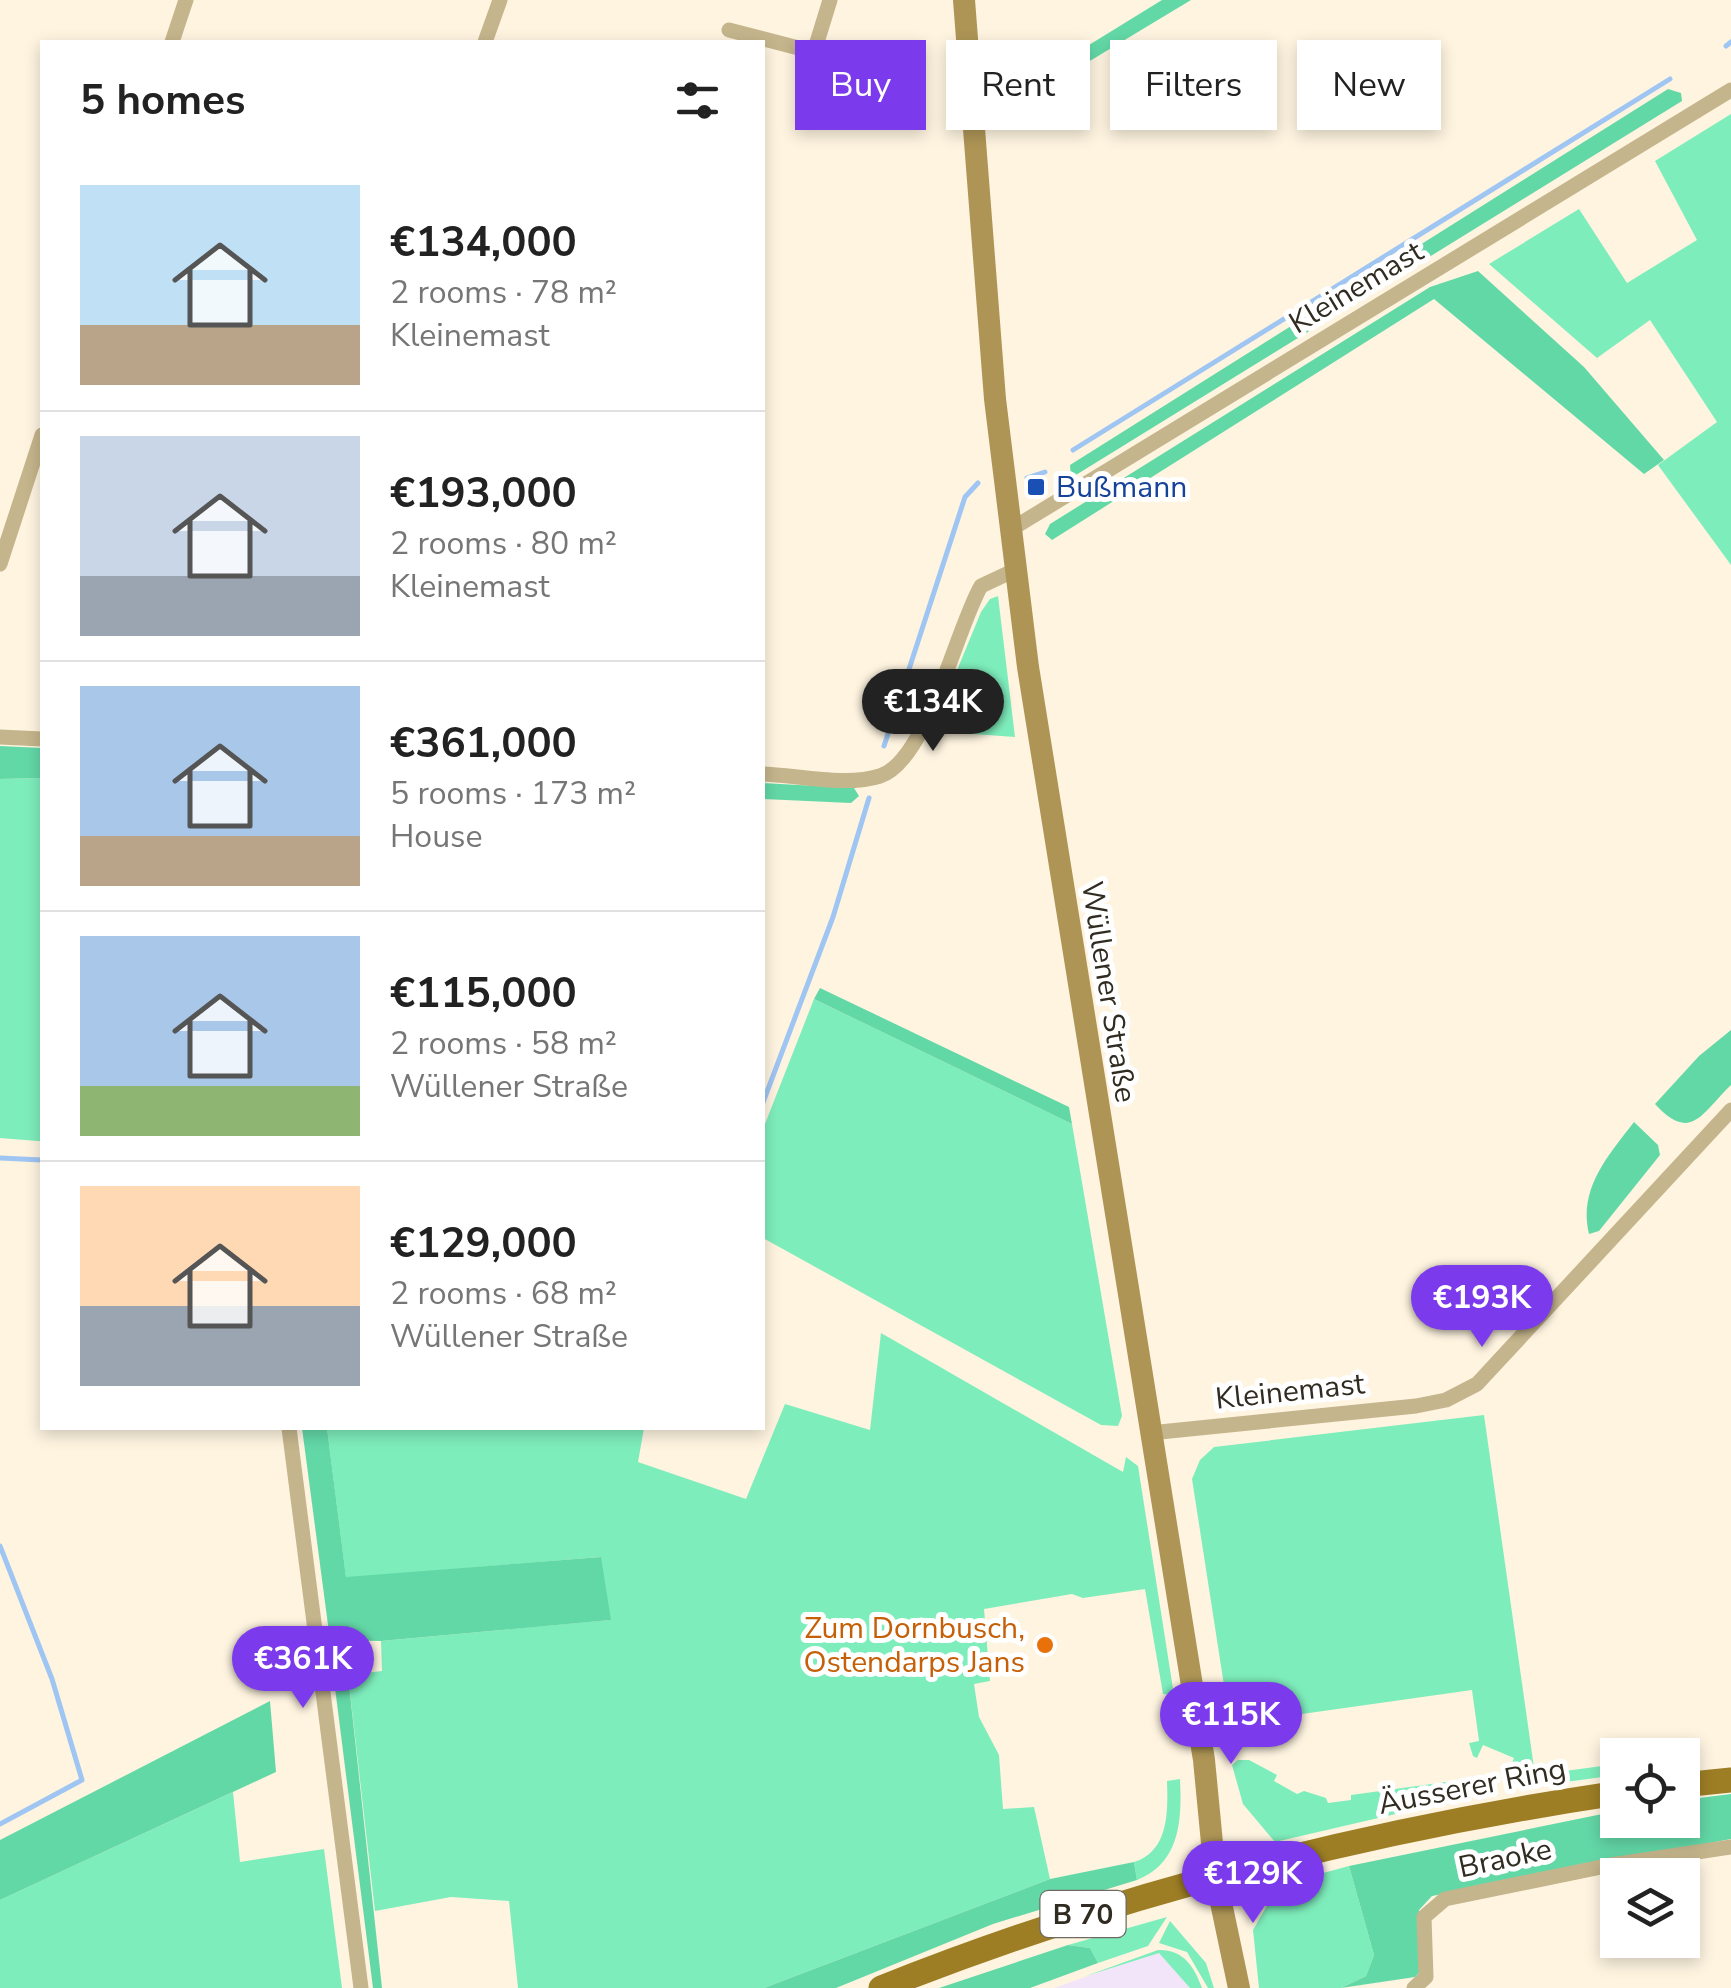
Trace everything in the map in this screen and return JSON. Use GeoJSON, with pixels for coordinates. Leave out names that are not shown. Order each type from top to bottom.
{"type":"FeatureCollection","features":[{"type":"Feature","properties":{"kind":"main road","name":"Wüllener Straße"},"geometry":{"type":"LineString","coordinates":[[964,0],[987,312],[1015,570],[1204,1760],[1215,1874],[1239,1988]]}},
{"type":"Feature","properties":{"kind":"main road"},"geometry":{"type":"LineString","coordinates":[[1700,1783],[1731,1780]]}},
{"type":"Feature","properties":{"kind":"main road","name":"Äusserer Ring"},"geometry":{"type":"LineString","coordinates":[[881,1988],[1092,1911],[1215,1874],[1432,1825],[1600,1796]]}},
{"type":"Feature","properties":{"kind":"street"},"geometry":{"type":"LineString","coordinates":[[173,40],[186,0]]}},
{"type":"Feature","properties":{"kind":"street"},"geometry":{"type":"LineString","coordinates":[[486,40],[500,0]]}},
{"type":"Feature","properties":{"kind":"street"},"geometry":{"type":"LineString","coordinates":[[729,30],[814,52],[830,0]]}},
{"type":"Feature","properties":{"kind":"street","name":"Kleinemast"},"geometry":{"type":"LineString","coordinates":[[1010,530],[1731,90]]}},
{"type":"Feature","properties":{"kind":"street"},"geometry":{"type":"LineString","coordinates":[[0,564],[40,441]]}},
{"type":"Feature","properties":{"kind":"street"},"geometry":{"type":"LineString","coordinates":[[765,774],[868,778],[891,771],[911,748],[981,586],[1015,570]]}},
{"type":"Feature","properties":{"kind":"street"},"geometry":{"type":"LineString","coordinates":[[0,737],[40,739]]}},
{"type":"Feature","properties":{"kind":"street","name":"Kleinemast"},"geometry":{"type":"LineString","coordinates":[[1150,1433],[1416,1406],[1446,1400],[1477,1384],[1731,1110]]}},
{"type":"Feature","properties":{"kind":"street"},"geometry":{"type":"LineString","coordinates":[[290,1430],[361,1988]]}},
{"type":"Feature","properties":{"kind":"street","name":"Braoke"},"geometry":{"type":"LineString","coordinates":[[1414,1988],[1422,1984],[1428,1969],[1424,1917],[1445,1899],[1680,1854],[1731,1848]]}},
{"type":"Feature","properties":{"kind":"street"},"geometry":{"type":"LineString","coordinates":[[1680,1854],[1680,1858]]}},
{"type":"Feature","properties":{"kind":"shaded area"},"geometry":{"type":"Polygon","coordinates":[[[1160,1953],[1190,1988],[1054,1988],[1151,1954],[1160,1953]]]}},
{"type":"Feature","properties":{"kind":"green space"},"geometry":{"type":"Polygon","coordinates":[[[1162,0],[1191,0],[1125,40],[1110,40],[1110,49],[1090,61],[1090,44],[1162,0]]]}},
{"type":"Feature","properties":{"kind":"green space"},"geometry":{"type":"Polygon","coordinates":[[[1668,89],[1681,93],[1682,101],[1071,478],[1070,465],[1668,89]]]}},
{"type":"Feature","properties":{"kind":"green space"},"geometry":{"type":"Polygon","coordinates":[[[1731,114],[1731,565],[1658,465],[1717,422],[1650,320],[1597,358],[1489,264],[1579,209],[1627,283],[1697,240],[1655,161],[1731,114]]]}},
{"type":"Feature","properties":{"kind":"green space"},"geometry":{"type":"Polygon","coordinates":[[[1478,271],[1584,367],[1664,460],[1644,474],[1434,299],[1052,540],[1045,534],[1050,524],[1430,287],[1478,271]]]}},
{"type":"Feature","properties":{"kind":"green space"},"geometry":{"type":"Polygon","coordinates":[[[998,596],[1015,737],[932,731],[981,612],[990,599],[998,596]]]}},
{"type":"Feature","properties":{"kind":"green space"},"geometry":{"type":"Polygon","coordinates":[[[0,746],[40,748],[40,778],[0,779],[0,746]]]}},
{"type":"Feature","properties":{"kind":"green space"},"geometry":{"type":"Polygon","coordinates":[[[40,778],[40,1141],[0,1138],[0,779],[40,778]]]}},
{"type":"Feature","properties":{"kind":"green space"},"geometry":{"type":"Polygon","coordinates":[[[765,783],[854,788],[859,796],[851,803],[765,799],[765,783]]]}},
{"type":"Feature","properties":{"kind":"green space"},"geometry":{"type":"Polygon","coordinates":[[[820,988],[1069,1107],[1072,1124],[814,999],[820,988]]]}},
{"type":"Feature","properties":{"kind":"green space"},"geometry":{"type":"Polygon","coordinates":[[[814,999],[1072,1124],[1122,1416],[1118,1426],[1101,1425],[765,1239],[765,1124],[814,999]]]}},
{"type":"Feature","properties":{"kind":"green space"},"geometry":{"type":"Polygon","coordinates":[[[1731,1030],[1731,1085],[1695,1120],[1678,1122],[1667,1116],[1655,1104],[1699,1056],[1731,1030]]]}},
{"type":"Feature","properties":{"kind":"green space"},"geometry":{"type":"Polygon","coordinates":[[[1634,1122],[1658,1145],[1660,1155],[1599,1231],[1589,1234],[1588,1202],[1592,1188],[1605,1161],[1634,1122]]]}},
{"type":"Feature","properties":{"kind":"green space"},"geometry":{"type":"Polygon","coordinates":[[[881,1333],[1123,1472],[1126,1457],[1138,1466],[1174,1695],[1163,1694],[1145,1589],[1083,1598],[1072,1594],[984,1609],[990,1681],[974,1684],[979,1717],[999,1755],[1003,1809],[1034,1807],[1050,1879],[764,1988],[518,1988],[509,1901],[451,1897],[375,1911],[348,1675],[382,1671],[381,1641],[610,1620],[600,1557],[346,1578],[327,1430],[644,1430],[638,1462],[746,1499],[785,1404],[870,1430],[881,1333]]]}},
{"type":"Feature","properties":{"kind":"green space"},"geometry":{"type":"Polygon","coordinates":[[[1484,1415],[1535,1775],[1600,1766],[1600,1777],[1551,1784],[1508,1772],[1514,1758],[1483,1745],[1477,1758],[1473,1756],[1469,1743],[1479,1741],[1472,1690],[1230,1724],[1192,1479],[1200,1460],[1214,1447],[1484,1415]]]}},
{"type":"Feature","properties":{"kind":"green space"},"geometry":{"type":"Polygon","coordinates":[[[302,1430],[327,1430],[346,1577],[601,1557],[611,1620],[381,1641],[330,1640],[302,1430]]]}},
{"type":"Feature","properties":{"kind":"green space"},"geometry":{"type":"Polygon","coordinates":[[[348,1675],[382,1988],[373,1988],[334,1680],[348,1675]]]}},
{"type":"Feature","properties":{"kind":"green space"},"geometry":{"type":"Polygon","coordinates":[[[270,1701],[276,1772],[0,1900],[0,1840],[270,1701]]]}},
{"type":"Feature","properties":{"kind":"green space"},"geometry":{"type":"Polygon","coordinates":[[[1238,1760],[1249,1760],[1277,1775],[1274,1781],[1297,1794],[1304,1791],[1326,1798],[1328,1803],[1351,1800],[1351,1795],[1476,1778],[1483,1789],[1473,1796],[1275,1842],[1243,1804],[1232,1765],[1238,1760]]]}},
{"type":"Feature","properties":{"kind":"green space"},"geometry":{"type":"Polygon","coordinates":[[[1180,1779],[1179,1825],[1170,1852],[1151,1873],[1137,1880],[1134,1862],[1154,1849],[1164,1829],[1167,1781],[1180,1779]]]}},
{"type":"Feature","properties":{"kind":"green space"},"geometry":{"type":"Polygon","coordinates":[[[233,1792],[240,1862],[324,1849],[342,1988],[0,1988],[0,1900],[233,1792]]]}},
{"type":"Feature","properties":{"kind":"green space"},"geometry":{"type":"Polygon","coordinates":[[[1731,1794],[1731,1839],[1631,1858],[1600,1858],[1600,1864],[1432,1896],[1419,1910],[1420,1972],[1415,1977],[1341,1988],[1366,1976],[1374,1955],[1349,1866],[1600,1814],[1600,1838],[1700,1838],[1700,1798],[1731,1794]]]}},
{"type":"Feature","properties":{"kind":"green space"},"geometry":{"type":"Polygon","coordinates":[[[1134,1862],[1137,1880],[993,1924],[836,1988],[764,1988],[1050,1879],[1134,1862]]]}},
{"type":"Feature","properties":{"kind":"green space"},"geometry":{"type":"Polygon","coordinates":[[[1349,1866],[1374,1955],[1366,1976],[1341,1988],[1259,1988],[1253,1930],[1279,1885],[1349,1866]]]}},
{"type":"Feature","properties":{"kind":"green space"},"geometry":{"type":"Polygon","coordinates":[[[1167,1917],[1148,1946],[1098,1963],[1090,1948],[1068,1945],[1167,1917]]]}},
{"type":"Feature","properties":{"kind":"green space"},"geometry":{"type":"Polygon","coordinates":[[[1170,1921],[1206,1963],[1214,1988],[1208,1988],[1187,1952],[1159,1943],[1170,1921]]]}},
{"type":"Feature","properties":{"kind":"green space"},"geometry":{"type":"Polygon","coordinates":[[[1068,1945],[1090,1948],[1098,1963],[1030,1988],[939,1988],[1068,1945]]]}},
{"type":"Feature","properties":{"kind":"green space"},"geometry":{"type":"Polygon","coordinates":[[[1158,1950],[1174,1952],[1186,1960],[1202,1988],[1190,1988],[1159,1953],[1083,1977],[1158,1950]]]}},
{"type":"Feature","properties":{"kind":"waterway"},"geometry":{"type":"LineString","coordinates":[[1726,46],[1731,42]]}},
{"type":"Feature","properties":{"kind":"waterway"},"geometry":{"type":"LineString","coordinates":[[1073,450],[1670,79]]}},
{"type":"Feature","properties":{"kind":"waterway"},"geometry":{"type":"LineString","coordinates":[[1027,478],[1045,472]]}},
{"type":"Feature","properties":{"kind":"waterway"},"geometry":{"type":"LineString","coordinates":[[884,746],[965,497],[978,483]]}},
{"type":"Feature","properties":{"kind":"waterway"},"geometry":{"type":"LineString","coordinates":[[765,1097],[833,917],[869,798]]}},
{"type":"Feature","properties":{"kind":"waterway"},"geometry":{"type":"LineString","coordinates":[[0,1158],[40,1160]]}},
{"type":"Feature","properties":{"kind":"waterway"},"geometry":{"type":"LineString","coordinates":[[0,1546],[52,1679],[82,1780],[0,1824]]}},
{"type":"Feature","properties":{"kind":"place","name":"Bußmann"},"geometry":{"type":"Point","coordinates":[1036,487]}},
{"type":"Feature","properties":{"kind":"place","name":"Zum Dornbusch, Ostendarps Jans"},"geometry":{"type":"Point","coordinates":[1045,1645]}}]}
